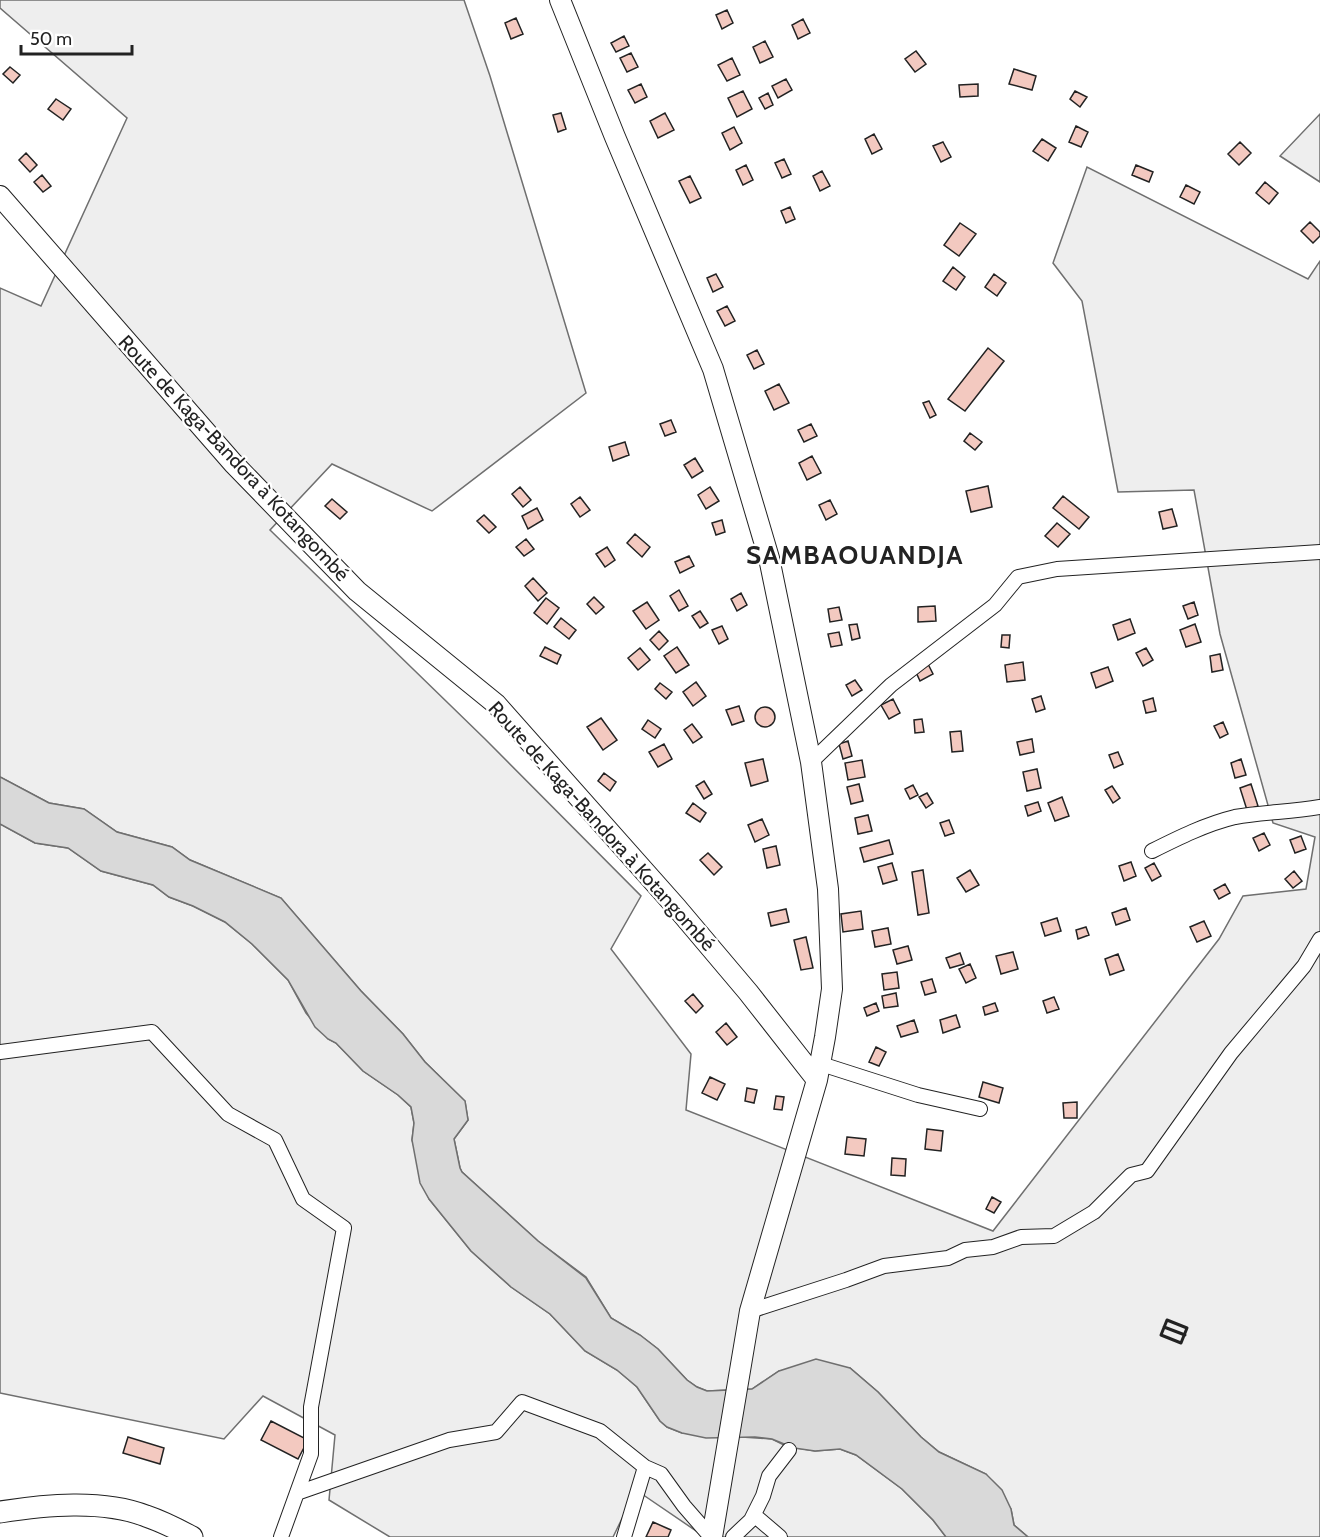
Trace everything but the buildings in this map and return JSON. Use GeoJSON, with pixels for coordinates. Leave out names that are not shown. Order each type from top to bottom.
{"type":"FeatureCollection","features":[{"type":"Feature","properties":{"kind":"main road"},"geometry":{"type":"LineString","coordinates":[[560,0],[713,369],[769,558],[811,762],[828,889],[832,989],[825,1037],[818,1072],[750,1311],[712,1537]]}},
{"type":"Feature","properties":{"kind":"main road","name":"Route de Kaga-Bandora à Kotangombé"},"geometry":{"type":"LineString","coordinates":[[0,196],[233,463],[349,582],[496,704],[677,908],[818,1072]]}},
{"type":"Feature","properties":{"kind":"main road"},"geometry":{"type":"LineString","coordinates":[[0,1512],[41,1506],[101,1506],[144,1515],[192,1537]]}},
{"type":"Feature","properties":{"kind":"street"},"geometry":{"type":"LineString","coordinates":[[811,762],[891,685],[995,604],[1018,578],[1057,569],[1320,552]]}},
{"type":"Feature","properties":{"kind":"street"},"geometry":{"type":"LineString","coordinates":[[1152,851],[1179,837],[1236,817],[1320,807]]}},
{"type":"Feature","properties":{"kind":"street"},"geometry":{"type":"LineString","coordinates":[[750,1311],[884,1266],[948,1258],[965,1250],[993,1247],[1021,1238],[1054,1236],[1094,1212],[1131,1175],[1148,1170],[1231,1053],[1304,966],[1320,939]]}},
{"type":"Feature","properties":{"kind":"street"},"geometry":{"type":"LineString","coordinates":[[0,1052],[152,1032],[228,1114],[275,1140],[303,1199],[344,1228],[311,1407],[311,1454],[281,1537]]}},
{"type":"Feature","properties":{"kind":"street"},"geometry":{"type":"LineString","coordinates":[[818,1072],[980,1109]]}},
{"type":"Feature","properties":{"kind":"street"},"geometry":{"type":"LineString","coordinates":[[297,1493],[449,1440],[496,1432],[522,1402],[600,1431],[645,1467],[661,1474],[684,1506],[712,1537]]}},
{"type":"Feature","properties":{"kind":"street"},"geometry":{"type":"LineString","coordinates":[[733,1537],[751,1520],[764,1496],[769,1476],[789,1450]]}},
{"type":"Feature","properties":{"kind":"street"},"geometry":{"type":"LineString","coordinates":[[624,1537],[645,1467]]}},
{"type":"Feature","properties":{"kind":"street"},"geometry":{"type":"LineString","coordinates":[[754,1515],[780,1537]]}},
{"type":"Feature","properties":{"kind":"shaded area"},"geometry":{"type":"Polygon","coordinates":[[[0,0],[464,0],[490,76],[586,393],[432,511],[332,464],[270,530],[485,739],[641,896],[611,949],[691,1054],[686,1110],[993,1231],[1219,939],[1243,896],[1306,889],[1315,837],[1273,823],[1220,634],[1194,490],[1118,492],[1082,301],[1053,263],[1087,167],[1308,279],[1320,261],[1320,1537],[1028,1537],[1014,1525],[1011,1509],[986,1474],[939,1452],[850,1368],[779,1371],[752,1389],[707,1391],[697,1387],[687,1380],[658,1349],[611,1318],[586,1277],[538,1241],[462,1172],[454,1139],[468,1120],[465,1101],[425,1062],[403,1034],[361,991],[281,898],[190,860],[172,847],[117,832],[84,809],[49,803],[0,777],[0,288],[41,306],[127,118],[0,8],[0,0]]]}},
{"type":"Feature","properties":{"kind":"shaded area"},"geometry":{"type":"Polygon","coordinates":[[[1320,114],[1320,182],[1280,156],[1320,114]]]}},
{"type":"Feature","properties":{"kind":"shaded area"},"geometry":{"type":"Polygon","coordinates":[[[0,777],[49,803],[84,809],[117,832],[172,847],[190,860],[281,898],[361,991],[403,1034],[425,1062],[465,1101],[468,1120],[454,1139],[462,1172],[538,1241],[586,1278],[611,1318],[658,1349],[687,1380],[707,1391],[752,1389],[779,1371],[816,1359],[850,1368],[939,1452],[986,1474],[1002,1490],[1011,1509],[1014,1525],[1028,1537],[946,1537],[933,1520],[902,1489],[856,1455],[840,1449],[815,1451],[794,1448],[772,1439],[755,1437],[706,1438],[667,1427],[660,1421],[637,1387],[617,1370],[585,1351],[550,1314],[511,1287],[471,1251],[429,1199],[420,1183],[412,1140],[414,1123],[411,1107],[363,1071],[336,1043],[315,1027],[288,980],[252,944],[225,922],[169,897],[153,885],[101,871],[68,848],[35,843],[0,824],[0,777]]]}},
{"type":"Feature","properties":{"kind":"shaded area"},"geometry":{"type":"Polygon","coordinates":[[[0,824],[35,843],[68,848],[101,871],[153,885],[169,897],[225,922],[252,944],[288,980],[306,1013],[328,1039],[336,1043],[363,1071],[411,1107],[414,1123],[412,1140],[429,1199],[471,1251],[511,1287],[550,1314],[585,1351],[617,1370],[637,1387],[660,1421],[667,1427],[682,1433],[772,1439],[786,1446],[815,1451],[840,1449],[856,1455],[902,1489],[933,1520],[946,1537],[705,1537],[636,1490],[613,1537],[390,1537],[329,1500],[335,1435],[263,1396],[224,1439],[0,1393],[0,824]]]}},
{"type":"Feature","properties":{"kind":"wall"},"geometry":{"type":"LineString","coordinates":[[1167,1320],[1187,1328],[1181,1343],[1161,1335],[1167,1320]]}},
{"type":"Feature","properties":{"kind":"wall"},"geometry":{"type":"LineString","coordinates":[[1164,1327],[1185,1335]]}},
{"type":"Feature","properties":{"kind":"district","name":"SAMBAOUANDJA"},"geometry":{"type":"Point","coordinates":[855,555]}}]}
